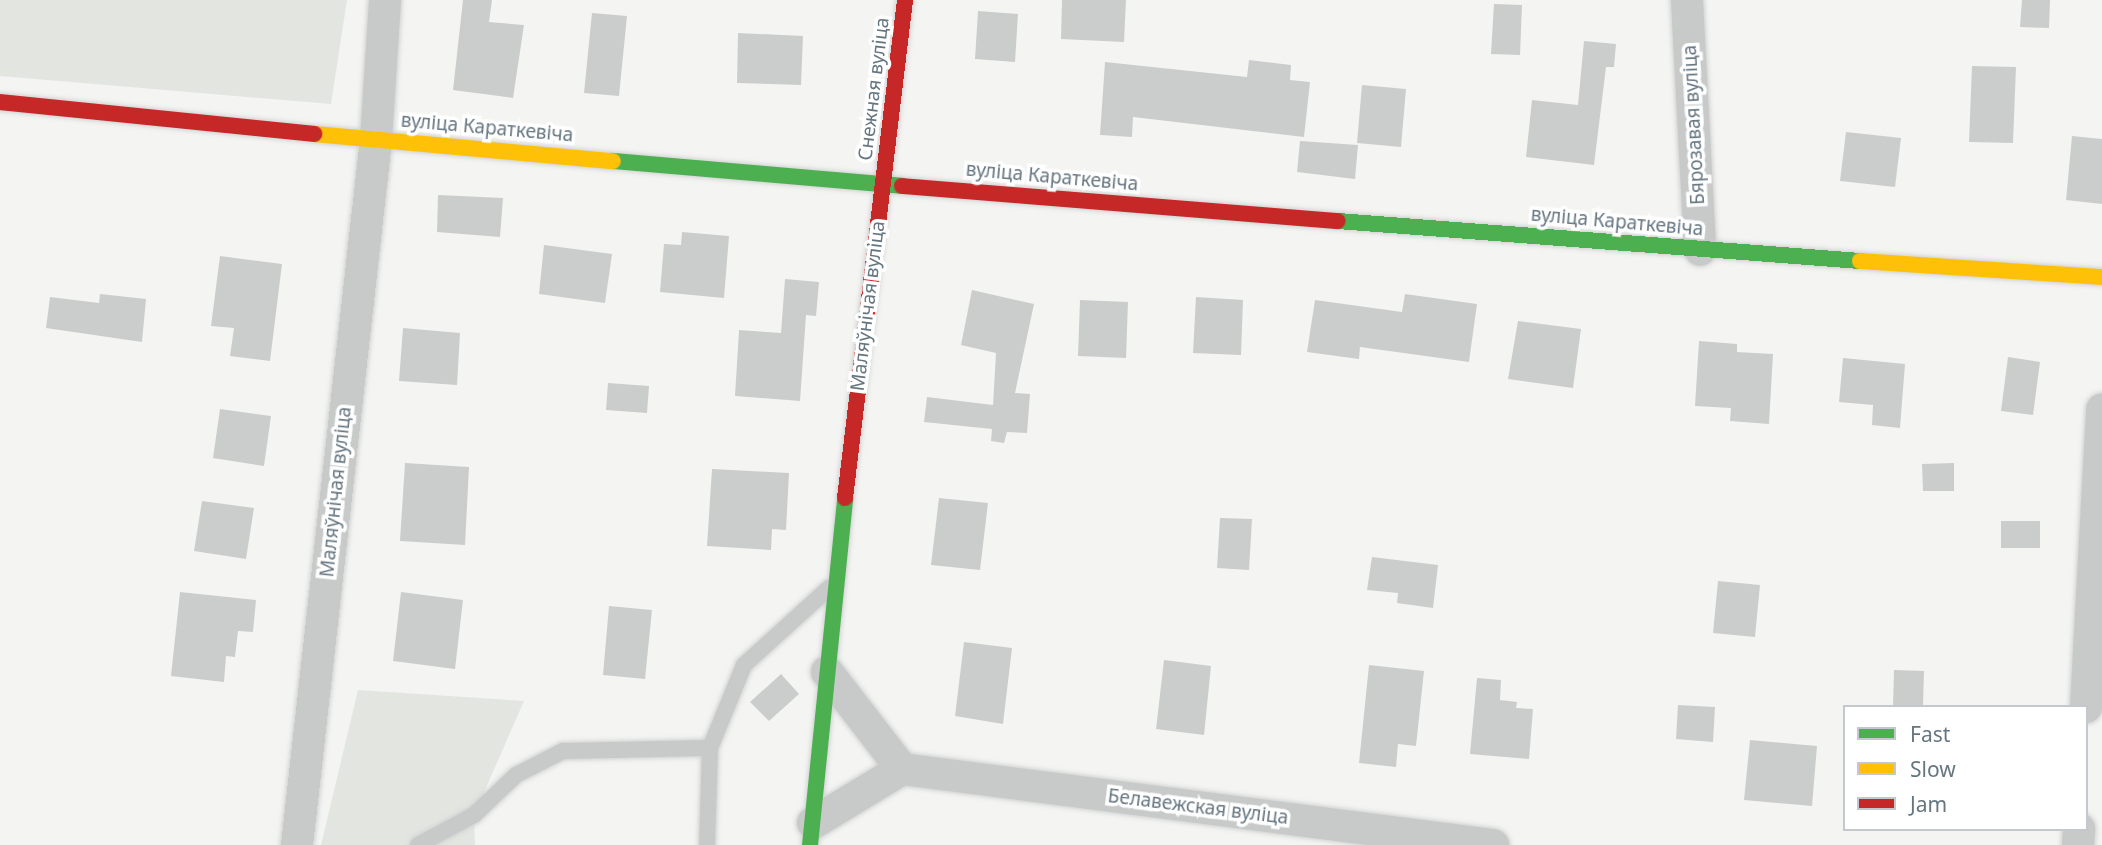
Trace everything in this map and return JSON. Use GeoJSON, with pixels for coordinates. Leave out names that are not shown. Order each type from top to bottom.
{"type":"FeatureCollection","features":[{"type":"Feature","properties":{"kind":"street","name":"Маляўнічая вуліца"},"geometry":{"type":"LineString","coordinates":[[297,845],[376,140],[385,0]]}},
{"type":"Feature","properties":{"kind":"street","name":"Снежная вуліца"},"geometry":{"type":"LineString","coordinates":[[883,184],[905,0]]}},
{"type":"Feature","properties":{"kind":"street","name":"Бярозавая вуліца"},"geometry":{"type":"LineString","coordinates":[[1687,0],[1700,250]]}},
{"type":"Feature","properties":{"kind":"street","name":"вуліца Караткевіча"},"geometry":{"type":"LineString","coordinates":[[0,102],[376,140],[883,184],[1700,250],[2102,277]]}},
{"type":"Feature","properties":{"kind":"street","name":"Маляўнічая вуліца"},"geometry":{"type":"LineString","coordinates":[[812,834],[834,584],[883,184]]}},
{"type":"Feature","properties":{"kind":"street"},"geometry":{"type":"LineString","coordinates":[[2086,705],[2095,655],[2102,409]]}},
{"type":"Feature","properties":{"kind":"street"},"geometry":{"type":"LineString","coordinates":[[812,834],[902,769],[827,671]]}},
{"type":"Feature","properties":{"kind":"street","name":"Белавежская вуліца"},"geometry":{"type":"LineString","coordinates":[[902,769],[1493,845]]}},
{"type":"Feature","properties":{"kind":"lane"},"geometry":{"type":"LineString","coordinates":[[707,845],[710,748],[744,665],[803,609],[834,584]]}},
{"type":"Feature","properties":{"kind":"lane"},"geometry":{"type":"LineString","coordinates":[[418,845],[474,815],[516,775],[563,751],[710,748]]}},
{"type":"Feature","properties":{"kind":"shaded area"},"geometry":{"type":"Polygon","coordinates":[[[0,0],[347,0],[331,104],[0,76],[0,0]]]}},
{"type":"Feature","properties":{"kind":"shaded area"},"geometry":{"type":"Polygon","coordinates":[[[358,690],[524,701],[474,815],[475,845],[321,845],[358,690]]]}},
{"type":"Feature","properties":{"kind":"building"},"geometry":{"type":"Polygon","coordinates":[[[463,0],[492,0],[489,22],[524,25],[513,98],[453,90],[463,0]]]}},
{"type":"Feature","properties":{"kind":"building"},"geometry":{"type":"Polygon","coordinates":[[[1062,0],[1126,0],[1124,42],[1061,39],[1062,0]]]}},
{"type":"Feature","properties":{"kind":"building"},"geometry":{"type":"Polygon","coordinates":[[[2022,0],[2050,0],[2049,28],[2020,27],[2022,0]]]}},
{"type":"Feature","properties":{"kind":"building"},"geometry":{"type":"Polygon","coordinates":[[[1494,4],[1522,5],[1520,55],[1491,54],[1494,4]]]}},
{"type":"Feature","properties":{"kind":"building"},"geometry":{"type":"Polygon","coordinates":[[[978,11],[1018,14],[1015,62],[975,59],[978,11]]]}},
{"type":"Feature","properties":{"kind":"building"},"geometry":{"type":"Polygon","coordinates":[[[592,13],[627,16],[619,96],[584,93],[592,13]]]}},
{"type":"Feature","properties":{"kind":"building"},"geometry":{"type":"Polygon","coordinates":[[[738,33],[803,36],[801,85],[737,83],[738,33]]]}},
{"type":"Feature","properties":{"kind":"building"},"geometry":{"type":"Polygon","coordinates":[[[1584,41],[1616,44],[1614,67],[1606,67],[1594,165],[1526,157],[1532,100],[1578,105],[1584,41]]]}},
{"type":"Feature","properties":{"kind":"building"},"geometry":{"type":"Polygon","coordinates":[[[1249,60],[1291,65],[1290,80],[1310,82],[1304,137],[1133,117],[1132,137],[1100,135],[1105,62],[1247,77],[1249,60]]]}},
{"type":"Feature","properties":{"kind":"building"},"geometry":{"type":"Polygon","coordinates":[[[1972,66],[2016,67],[2013,143],[1969,142],[1972,66]]]}},
{"type":"Feature","properties":{"kind":"building"},"geometry":{"type":"Polygon","coordinates":[[[1362,85],[1406,89],[1401,147],[1357,143],[1362,85]]]}},
{"type":"Feature","properties":{"kind":"building"},"geometry":{"type":"Polygon","coordinates":[[[1846,132],[1901,138],[1895,187],[1840,181],[1846,132]]]}},
{"type":"Feature","properties":{"kind":"building"},"geometry":{"type":"Polygon","coordinates":[[[2072,136],[2102,139],[2102,204],[2066,200],[2072,136]]]}},
{"type":"Feature","properties":{"kind":"building"},"geometry":{"type":"Polygon","coordinates":[[[1300,141],[1358,145],[1355,179],[1297,172],[1300,141]]]}},
{"type":"Feature","properties":{"kind":"building"},"geometry":{"type":"Polygon","coordinates":[[[438,195],[503,198],[500,237],[437,232],[438,195]]]}},
{"type":"Feature","properties":{"kind":"building"},"geometry":{"type":"Polygon","coordinates":[[[682,232],[729,236],[724,298],[660,292],[664,244],[681,245],[682,232]]]}},
{"type":"Feature","properties":{"kind":"building"},"geometry":{"type":"Polygon","coordinates":[[[544,245],[612,254],[605,303],[539,294],[544,245]]]}},
{"type":"Feature","properties":{"kind":"building"},"geometry":{"type":"Polygon","coordinates":[[[220,256],[282,264],[270,361],[230,356],[234,328],[211,326],[220,256]]]}},
{"type":"Feature","properties":{"kind":"building"},"geometry":{"type":"Polygon","coordinates":[[[785,279],[819,282],[816,316],[806,315],[800,401],[735,396],[739,330],[781,333],[785,279]]]}},
{"type":"Feature","properties":{"kind":"building"},"geometry":{"type":"Polygon","coordinates":[[[972,290],[1034,304],[1015,393],[1030,394],[1027,433],[1007,432],[1004,443],[991,441],[992,429],[924,422],[927,397],[993,405],[996,353],[961,345],[972,290]]]}},
{"type":"Feature","properties":{"kind":"building"},"geometry":{"type":"Polygon","coordinates":[[[100,294],[146,299],[142,342],[46,328],[50,297],[99,303],[100,294]]]}},
{"type":"Feature","properties":{"kind":"building"},"geometry":{"type":"Polygon","coordinates":[[[1405,294],[1477,304],[1469,362],[1360,347],[1359,359],[1307,352],[1315,300],[1402,312],[1405,294]]]}},
{"type":"Feature","properties":{"kind":"building"},"geometry":{"type":"Polygon","coordinates":[[[1196,297],[1243,300],[1241,355],[1193,353],[1196,297]]]}},
{"type":"Feature","properties":{"kind":"building"},"geometry":{"type":"Polygon","coordinates":[[[1080,300],[1128,302],[1126,358],[1078,356],[1080,300]]]}},
{"type":"Feature","properties":{"kind":"building"},"geometry":{"type":"Polygon","coordinates":[[[1518,321],[1581,329],[1573,388],[1508,379],[1518,321]]]}},
{"type":"Feature","properties":{"kind":"building"},"geometry":{"type":"Polygon","coordinates":[[[403,328],[460,333],[457,385],[399,381],[403,328]]]}},
{"type":"Feature","properties":{"kind":"building"},"geometry":{"type":"Polygon","coordinates":[[[1699,341],[1737,344],[1737,352],[1773,354],[1769,424],[1730,421],[1731,408],[1695,406],[1699,341]]]}},
{"type":"Feature","properties":{"kind":"building"},"geometry":{"type":"Polygon","coordinates":[[[2008,357],[2040,362],[2033,415],[2001,411],[2008,357]]]}},
{"type":"Feature","properties":{"kind":"building"},"geometry":{"type":"Polygon","coordinates":[[[1843,358],[1905,364],[1900,428],[1872,425],[1873,405],[1839,402],[1843,358]]]}},
{"type":"Feature","properties":{"kind":"building"},"geometry":{"type":"Polygon","coordinates":[[[608,383],[649,386],[647,413],[606,410],[608,383]]]}},
{"type":"Feature","properties":{"kind":"building"},"geometry":{"type":"Polygon","coordinates":[[[220,409],[271,416],[264,466],[213,458],[220,409]]]}},
{"type":"Feature","properties":{"kind":"building"},"geometry":{"type":"Polygon","coordinates":[[[405,463],[469,467],[465,545],[400,541],[405,463]]]}},
{"type":"Feature","properties":{"kind":"building"},"geometry":{"type":"Polygon","coordinates":[[[1954,463],[1954,491],[1923,491],[1922,464],[1954,463]]]}},
{"type":"Feature","properties":{"kind":"building"},"geometry":{"type":"Polygon","coordinates":[[[712,469],[789,473],[786,530],[772,529],[771,550],[707,546],[712,469]]]}},
{"type":"Feature","properties":{"kind":"building"},"geometry":{"type":"Polygon","coordinates":[[[939,498],[988,503],[980,570],[931,565],[939,498]]]}},
{"type":"Feature","properties":{"kind":"building"},"geometry":{"type":"Polygon","coordinates":[[[202,501],[254,508],[246,559],[194,551],[202,501]]]}},
{"type":"Feature","properties":{"kind":"building"},"geometry":{"type":"Polygon","coordinates":[[[1220,518],[1252,519],[1249,570],[1217,568],[1220,518]]]}},
{"type":"Feature","properties":{"kind":"building"},"geometry":{"type":"Polygon","coordinates":[[[2001,521],[2040,521],[2040,548],[2001,548],[2001,521]]]}},
{"type":"Feature","properties":{"kind":"building"},"geometry":{"type":"Polygon","coordinates":[[[1372,557],[1438,565],[1433,608],[1397,603],[1398,593],[1367,590],[1372,557]]]}},
{"type":"Feature","properties":{"kind":"building"},"geometry":{"type":"Polygon","coordinates":[[[1718,581],[1760,585],[1755,637],[1713,633],[1718,581]]]}},
{"type":"Feature","properties":{"kind":"building"},"geometry":{"type":"Polygon","coordinates":[[[180,592],[256,600],[253,632],[238,631],[235,657],[226,656],[224,682],[171,676],[180,592]]]}},
{"type":"Feature","properties":{"kind":"building"},"geometry":{"type":"Polygon","coordinates":[[[401,592],[463,600],[455,669],[393,661],[401,592]]]}},
{"type":"Feature","properties":{"kind":"building"},"geometry":{"type":"Polygon","coordinates":[[[609,606],[652,610],[645,679],[603,675],[609,606]]]}},
{"type":"Feature","properties":{"kind":"building"},"geometry":{"type":"Polygon","coordinates":[[[964,642],[1012,648],[1003,724],[955,716],[964,642]]]}},
{"type":"Feature","properties":{"kind":"building"},"geometry":{"type":"Polygon","coordinates":[[[1164,660],[1211,666],[1204,735],[1156,729],[1164,660]]]}},
{"type":"Feature","properties":{"kind":"building"},"geometry":{"type":"Polygon","coordinates":[[[1369,665],[1424,671],[1416,746],[1398,744],[1396,767],[1359,763],[1369,665]]]}},
{"type":"Feature","properties":{"kind":"building"},"geometry":{"type":"Polygon","coordinates":[[[1894,670],[1924,671],[1923,705],[1893,705],[1894,670]]]}},
{"type":"Feature","properties":{"kind":"building"},"geometry":{"type":"Polygon","coordinates":[[[781,674],[799,694],[769,721],[750,702],[781,674]]]}},
{"type":"Feature","properties":{"kind":"building"},"geometry":{"type":"Polygon","coordinates":[[[1477,678],[1501,680],[1500,700],[1517,702],[1516,708],[1533,709],[1529,759],[1470,754],[1477,678]]]}},
{"type":"Feature","properties":{"kind":"building"},"geometry":{"type":"Polygon","coordinates":[[[1678,705],[1715,707],[1713,742],[1676,739],[1678,705]]]}},
{"type":"Feature","properties":{"kind":"building"},"geometry":{"type":"Polygon","coordinates":[[[1750,740],[1817,746],[1812,806],[1744,800],[1750,740]]]}},
{"type":"Feature","properties":{"kind":"traffic: fast"},"geometry":{"type":"LineString","coordinates":[[613,161],[902,186]]}},
{"type":"Feature","properties":{"kind":"traffic: fast"},"geometry":{"type":"LineString","coordinates":[[1338,221],[1860,261]]}},
{"type":"Feature","properties":{"kind":"traffic: fast"},"geometry":{"type":"LineString","coordinates":[[810,845],[845,498]]}},
{"type":"Feature","properties":{"kind":"traffic: slow"},"geometry":{"type":"LineString","coordinates":[[314,134],[613,161]]}},
{"type":"Feature","properties":{"kind":"traffic: slow"},"geometry":{"type":"LineString","coordinates":[[1860,261],[2102,277]]}},
{"type":"Feature","properties":{"kind":"traffic: jam"},"geometry":{"type":"LineString","coordinates":[[845,498],[905,0]]}},
{"type":"Feature","properties":{"kind":"traffic: jam"},"geometry":{"type":"LineString","coordinates":[[0,102],[314,134]]}},
{"type":"Feature","properties":{"kind":"traffic: jam"},"geometry":{"type":"LineString","coordinates":[[902,186],[1338,221]]}}]}
